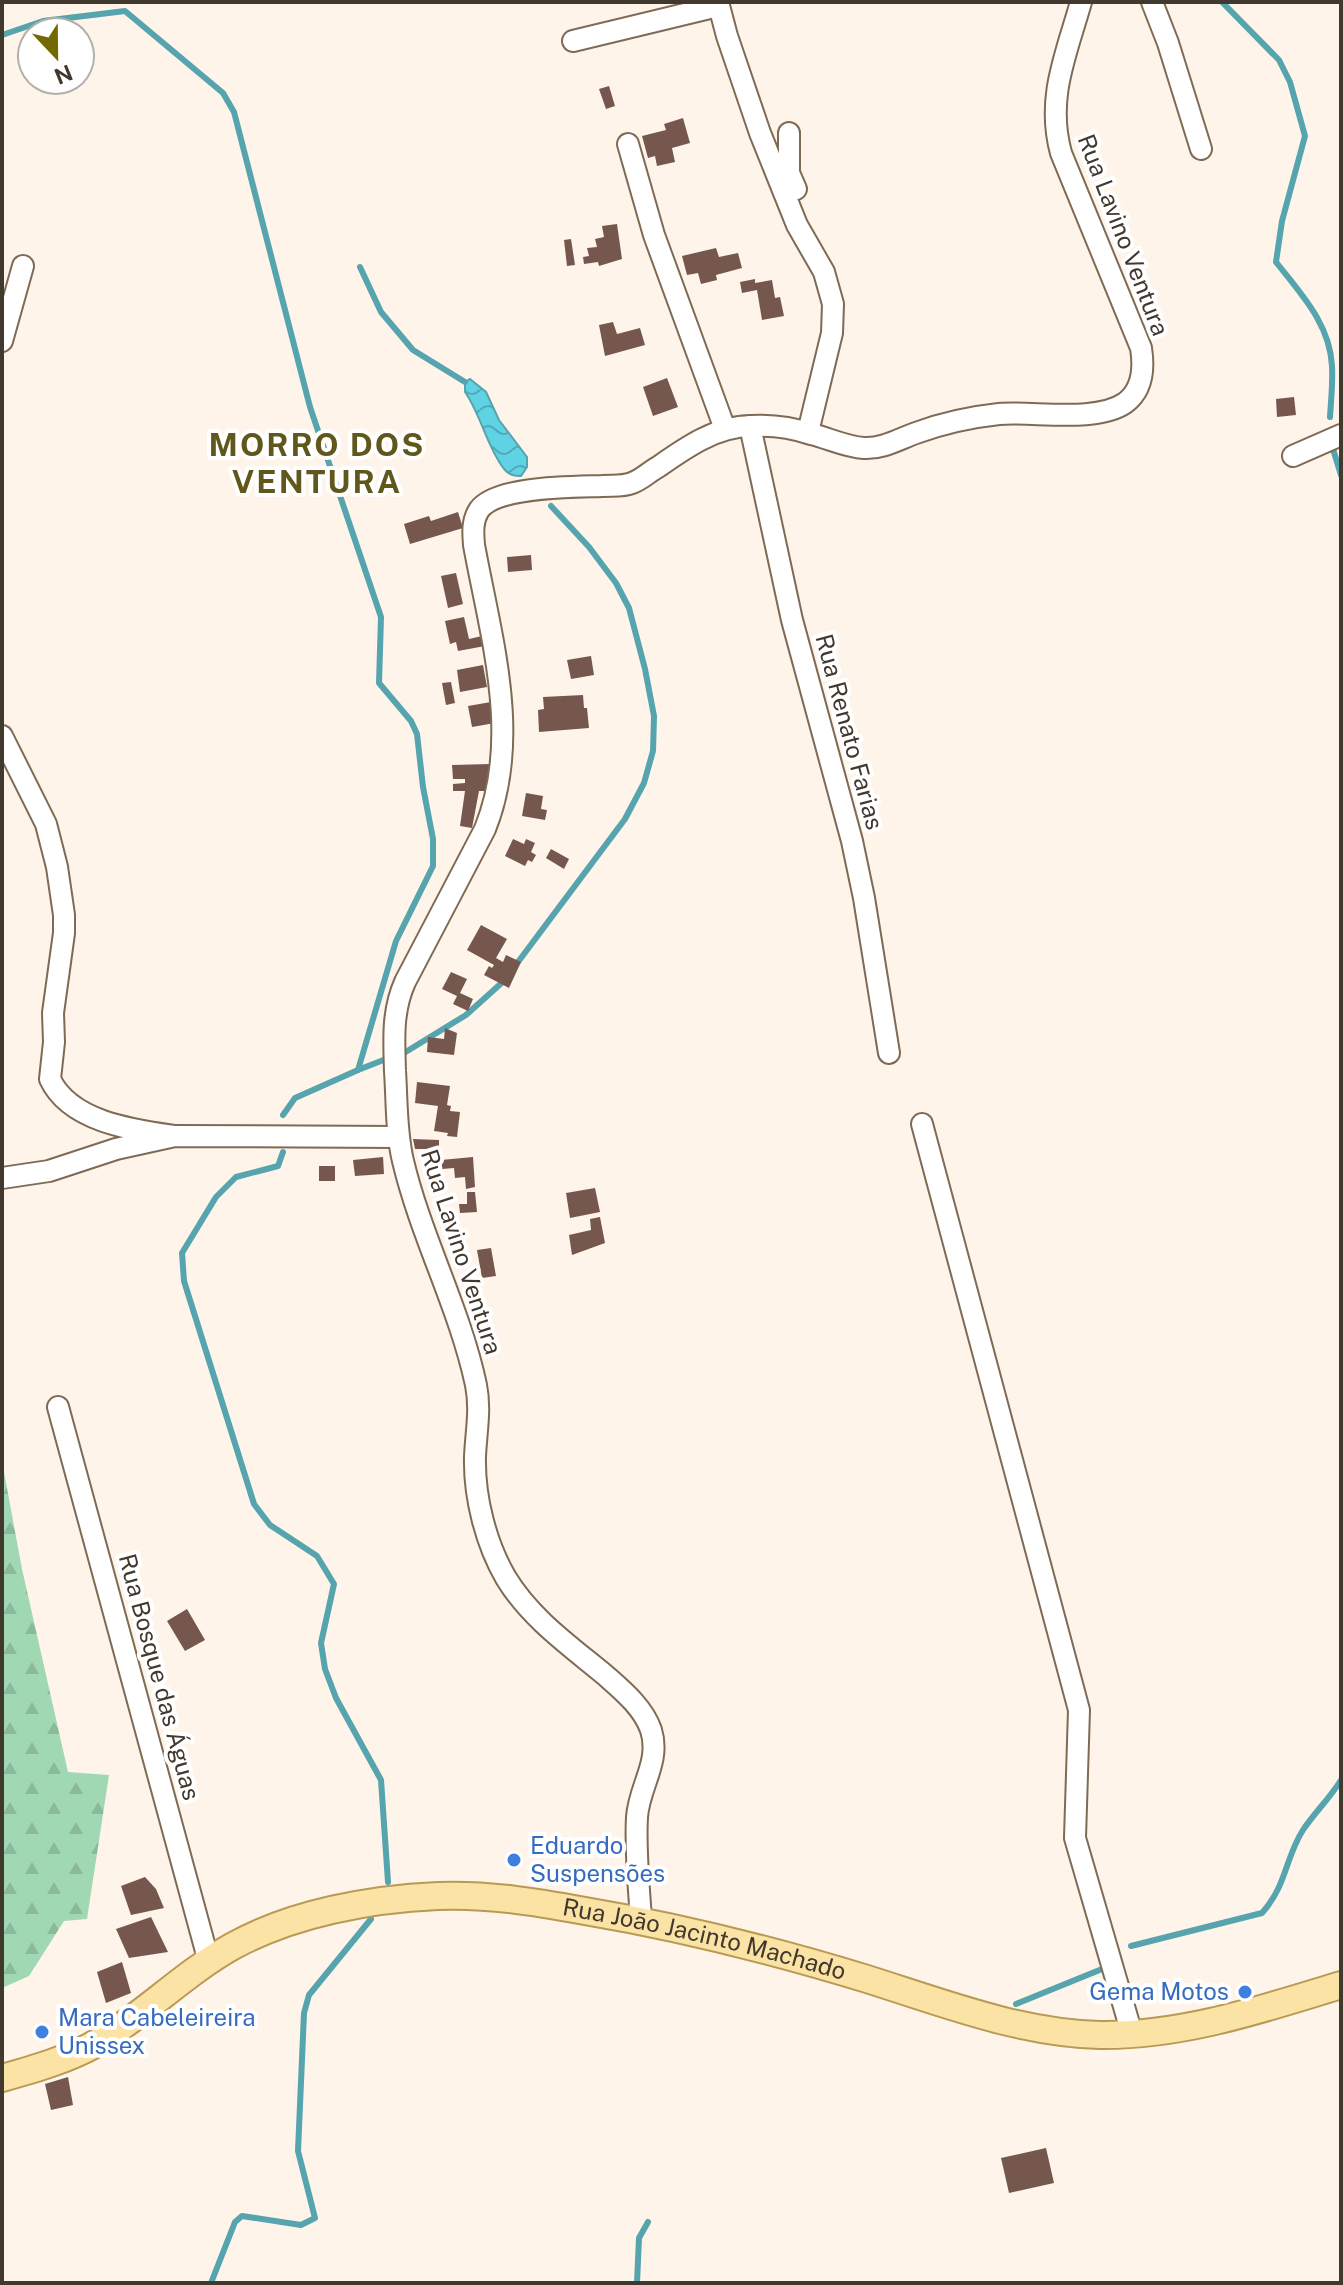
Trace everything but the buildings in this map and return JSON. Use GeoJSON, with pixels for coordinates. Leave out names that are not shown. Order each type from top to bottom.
{"type":"FeatureCollection","features":[{"type":"Feature","properties":{"kind":"main road","name":"Rua João Jacinto Machado"},"geometry":{"type":"LineString","coordinates":[[2,2078],[52,2063],[94,2044],[180,1980],[232,1947],[281,1926],[333,1910],[404,1899],[468,1895],[495,1897],[641,1920],[803,1960],[1025,2026],[1065,2032],[1132,2034],[1225,2019],[1341,1985]]}},
{"type":"Feature","properties":{"kind":"street","name":"Rua Lavino Ventura"},"geometry":{"type":"LineString","coordinates":[[641,1920],[637,1819],[654,1758],[651,1730],[629,1697],[533,1613],[500,1568],[487,1534],[476,1484],[475,1455],[480,1414],[473,1373],[418,1212],[398,1137],[394,1032],[398,1001],[485,829],[495,804],[501,775],[503,716],[473,531],[477,515],[491,500],[512,494],[631,483],[686,448],[725,429],[750,426],[808,432],[854,447],[871,448],[943,424],[975,417],[1102,411],[1121,405],[1136,392],[1143,369],[1141,348],[1061,153],[1054,121],[1056,89],[1081,2]]}},
{"type":"Feature","properties":{"kind":"street"},"geometry":{"type":"LineString","coordinates":[[1152,2],[1201,149]]}},
{"type":"Feature","properties":{"kind":"street"},"geometry":{"type":"LineString","coordinates":[[573,41],[718,4],[734,59],[786,199],[808,248],[827,280]]}},
{"type":"Feature","properties":{"kind":"street"},"geometry":{"type":"LineString","coordinates":[[789,133],[789,173],[820,248],[833,304],[833,325],[808,432]]}},
{"type":"Feature","properties":{"kind":"street"},"geometry":{"type":"LineString","coordinates":[[628,144],[654,235],[725,429]]}},
{"type":"Feature","properties":{"kind":"street"},"geometry":{"type":"LineString","coordinates":[[2,341],[23,266]]}},
{"type":"Feature","properties":{"kind":"street","name":"Rua Renato Farias"},"geometry":{"type":"LineString","coordinates":[[750,426],[792,620],[852,841],[889,1053]]}},
{"type":"Feature","properties":{"kind":"street"},"geometry":{"type":"LineString","coordinates":[[1293,456],[1341,435]]}},
{"type":"Feature","properties":{"kind":"street"},"geometry":{"type":"LineString","coordinates":[[2,736],[46,824],[57,867],[64,915],[53,1013],[50,1079],[64,1098],[107,1123],[125,1129],[175,1136],[398,1137]]}},
{"type":"Feature","properties":{"kind":"street"},"geometry":{"type":"LineString","coordinates":[[922,1124],[1079,1710],[1075,1838],[1132,2034]]}},
{"type":"Feature","properties":{"kind":"street"},"geometry":{"type":"LineString","coordinates":[[2,1178],[49,1171],[116,1149],[175,1136]]}},
{"type":"Feature","properties":{"kind":"street","name":"Rua Bosque das Águas"},"geometry":{"type":"LineString","coordinates":[[58,1407],[209,1962]]}},
{"type":"Feature","properties":{"kind":"green space"},"geometry":{"type":"Polygon","coordinates":[[[2,1461],[22,1569],[68,1772],[109,1775],[87,1919],[64,1921],[29,1976],[2,1988],[2,1461]]]}},
{"type":"Feature","properties":{"kind":"water"},"geometry":{"type":"Polygon","coordinates":[[[470,379],[486,392],[499,420],[527,457],[527,467],[521,476],[506,471],[493,451],[465,392],[465,382],[470,379]]]}},
{"type":"Feature","properties":{"kind":"waterway"},"geometry":{"type":"LineString","coordinates":[[1222,2],[1279,60],[1290,82],[1305,136],[1282,221],[1276,262],[1313,310],[1326,337],[1332,366],[1330,417]]}},
{"type":"Feature","properties":{"kind":"waterway"},"geometry":{"type":"LineString","coordinates":[[2,35],[43,21],[125,11],[223,93],[234,112],[310,407],[381,617],[379,683],[411,721],[417,734],[433,839],[433,866],[396,941],[358,1070],[295,1098],[283,1115]]}},
{"type":"Feature","properties":{"kind":"waterway"},"geometry":{"type":"LineString","coordinates":[[360,267],[381,312],[413,350],[465,382]]}},
{"type":"Feature","properties":{"kind":"waterway"},"geometry":{"type":"LineString","coordinates":[[1333,449],[1341,475]]}},
{"type":"Feature","properties":{"kind":"waterway"},"geometry":{"type":"LineString","coordinates":[[515,966],[625,819],[644,783],[653,751],[654,716],[629,608],[616,583],[589,547],[551,506]]}},
{"type":"Feature","properties":{"kind":"waterway"},"geometry":{"type":"LineString","coordinates":[[404,1053],[466,1015],[506,979]]}},
{"type":"Feature","properties":{"kind":"waterway"},"geometry":{"type":"LineString","coordinates":[[358,1070],[386,1059]]}},
{"type":"Feature","properties":{"kind":"waterway"},"geometry":{"type":"LineString","coordinates":[[283,1152],[278,1166],[236,1177],[216,1197],[182,1253],[184,1281],[254,1504],[270,1525],[317,1556],[334,1584],[321,1643],[325,1669],[336,1698],[381,1780],[388,1882]]}},
{"type":"Feature","properties":{"kind":"waterway"},"geometry":{"type":"LineString","coordinates":[[1131,1946],[1262,1913],[1281,1882],[1303,1830],[1341,1780]]}},
{"type":"Feature","properties":{"kind":"waterway"},"geometry":{"type":"LineString","coordinates":[[211,2283],[235,2222],[242,2216],[301,2225],[315,2218],[298,2151],[304,2013],[309,1995],[371,1919]]}},
{"type":"Feature","properties":{"kind":"waterway"},"geometry":{"type":"LineString","coordinates":[[1016,2004],[1102,1969]]}},
{"type":"Feature","properties":{"kind":"waterway"},"geometry":{"type":"LineString","coordinates":[[637,2283],[639,2238],[648,2222]]}},
{"type":"Feature","properties":{"kind":"place","name":"Eduardo Suspensões"},"geometry":{"type":"Point","coordinates":[514,1860]}},
{"type":"Feature","properties":{"kind":"place","name":"Gema Motos"},"geometry":{"type":"Point","coordinates":[1245,1992]}},
{"type":"Feature","properties":{"kind":"place","name":"Mara Cabeleireira Unissex"},"geometry":{"type":"Point","coordinates":[42,2032]}},
{"type":"Feature","properties":{"kind":"district","name":"MORRO DOS VENTURA"},"geometry":{"type":"Point","coordinates":[317,464]}}]}
